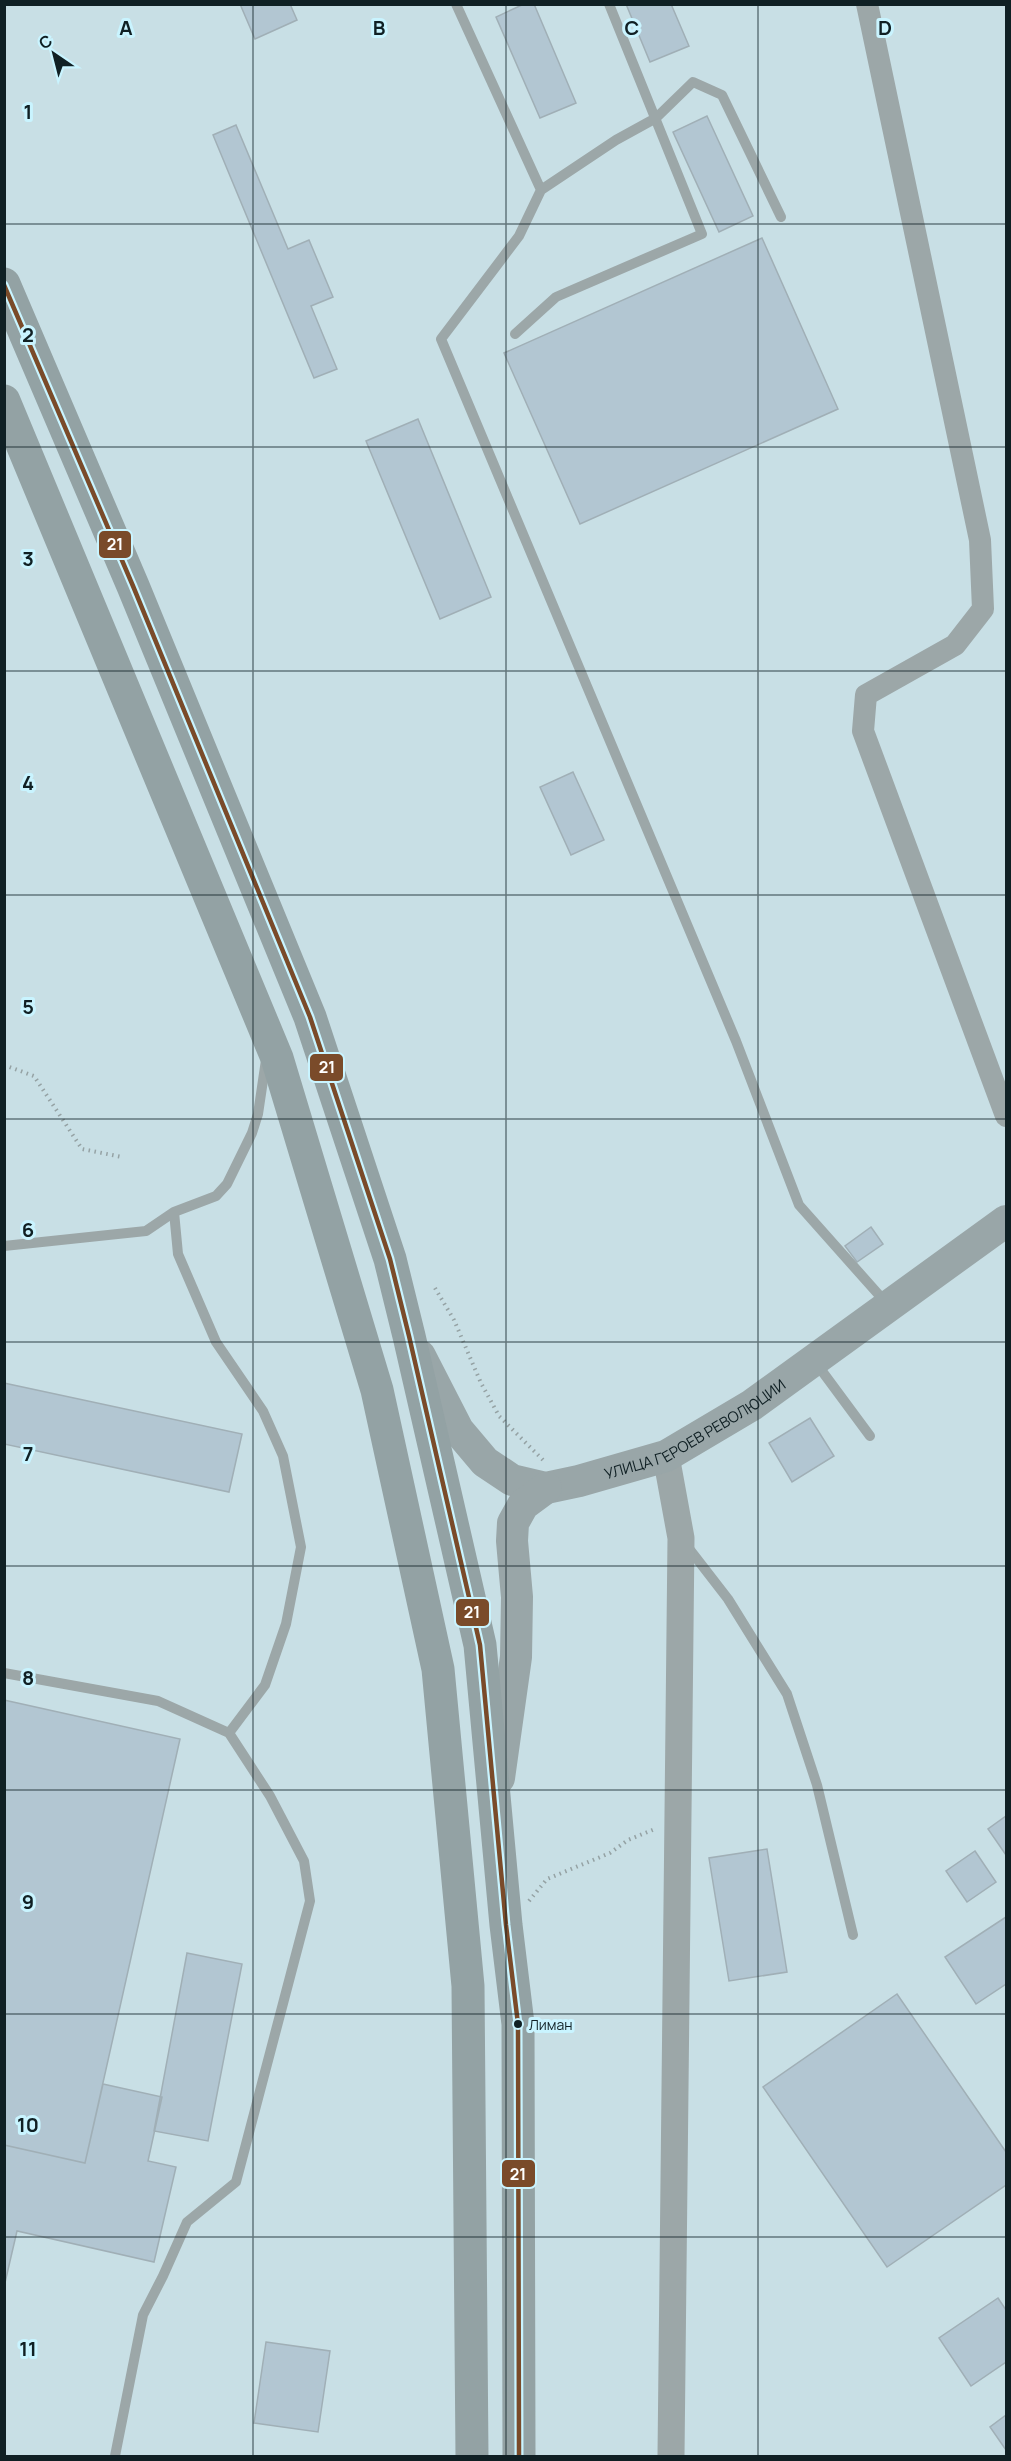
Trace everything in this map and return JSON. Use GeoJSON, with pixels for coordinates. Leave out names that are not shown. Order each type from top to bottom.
{"type":"FeatureCollection","features":[{"type":"Feature","properties":{"kind":"highway"},"geometry":{"type":"LineString","coordinates":[[4,284],[133,586],[310,1017],[390,1259],[409,1336],[480,1645],[518,2024],[519,2457]]}},
{"type":"Feature","properties":{"kind":"highway"},"geometry":{"type":"LineString","coordinates":[[4,401],[277,1058],[377,1390],[438,1669],[468,1986],[472,2457]]}},
{"type":"Feature","properties":{"kind":"main road","name":"УЛИЦА ГЕРОЕВ РЕВОЛЮЦИИ"},"geometry":{"type":"LineString","coordinates":[[409,1336],[458,1430],[485,1462],[512,1480],[556,1486],[666,1456],[752,1405],[1006,1221]]}},
{"type":"Feature","properties":{"kind":"main road"},"geometry":{"type":"LineString","coordinates":[[495,1806],[516,1657],[517,1597],[512,1541],[513,1523],[524,1505],[556,1486]]}},
{"type":"Feature","properties":{"kind":"street"},"geometry":{"type":"LineString","coordinates":[[867,4],[980,540],[983,609],[955,645],[866,695],[863,731],[1006,1116]]}},
{"type":"Feature","properties":{"kind":"street"},"geometry":{"type":"LineString","coordinates":[[666,1456],[681,1538],[670,2457]]}},
{"type":"Feature","properties":{"kind":"lane"},"geometry":{"type":"LineString","coordinates":[[456,4],[541,190]]}},
{"type":"Feature","properties":{"kind":"lane"},"geometry":{"type":"LineString","coordinates":[[515,334],[556,297],[702,234],[609,4]]}},
{"type":"Feature","properties":{"kind":"lane"},"geometry":{"type":"LineString","coordinates":[[781,217],[722,95],[693,82],[656,118],[616,140],[541,190],[519,236],[441,339],[736,1041],[799,1205],[889,1306]]}},
{"type":"Feature","properties":{"kind":"lane"},"geometry":{"type":"LineString","coordinates":[[4,1246],[146,1231],[174,1212],[216,1196],[227,1184],[258,1114],[269,1038]]}},
{"type":"Feature","properties":{"kind":"lane"},"geometry":{"type":"LineString","coordinates":[[174,1212],[178,1254],[216,1342],[263,1411],[283,1456],[301,1547],[286,1624],[265,1685],[229,1733]]}},
{"type":"Feature","properties":{"kind":"lane"},"geometry":{"type":"LineString","coordinates":[[814,1360],[870,1436]]}},
{"type":"Feature","properties":{"kind":"lane"},"geometry":{"type":"LineString","coordinates":[[681,1538],[728,1599],[787,1694],[817,1785],[853,1935]]}},
{"type":"Feature","properties":{"kind":"lane"},"geometry":{"type":"LineString","coordinates":[[4,1673],[158,1701],[229,1733],[270,1796],[304,1861],[310,1901],[236,2182],[187,2222],[143,2315],[115,2457]]}},
{"type":"Feature","properties":{"kind":"path"},"geometry":{"type":"LineString","coordinates":[[4,1065],[34,1076],[82,1149],[122,1156]]}},
{"type":"Feature","properties":{"kind":"path"},"geometry":{"type":"LineString","coordinates":[[435,1287],[454,1320],[480,1383],[499,1416],[556,1486]]}},
{"type":"Feature","properties":{"kind":"path"},"geometry":{"type":"LineString","coordinates":[[525,1907],[547,1879],[610,1853],[628,1840],[677,1821]]}},
{"type":"Feature","properties":{"kind":"building"},"geometry":{"type":"Polygon","coordinates":[[[240,4],[290,4],[297,20],[255,39],[240,4]]]}},
{"type":"Feature","properties":{"kind":"building"},"geometry":{"type":"Polygon","coordinates":[[[524,4],[534,4],[576,103],[540,118],[496,17],[524,4]]]}},
{"type":"Feature","properties":{"kind":"building"},"geometry":{"type":"Polygon","coordinates":[[[626,4],[671,4],[689,46],[650,62],[626,4]]]}},
{"type":"Feature","properties":{"kind":"building"},"geometry":{"type":"Polygon","coordinates":[[[707,116],[753,216],[719,232],[673,132],[707,116]]]}},
{"type":"Feature","properties":{"kind":"building"},"geometry":{"type":"Polygon","coordinates":[[[236,125],[288,249],[309,240],[333,297],[311,306],[337,369],[314,378],[213,135],[236,125]]]}},
{"type":"Feature","properties":{"kind":"building"},"geometry":{"type":"Polygon","coordinates":[[[762,238],[838,409],[580,524],[504,353],[762,238]]]}},
{"type":"Feature","properties":{"kind":"building"},"geometry":{"type":"Polygon","coordinates":[[[418,419],[491,597],[440,619],[366,441],[418,419]]]}},
{"type":"Feature","properties":{"kind":"building"},"geometry":{"type":"Polygon","coordinates":[[[573,772],[604,840],[571,855],[540,787],[573,772]]]}},
{"type":"Feature","properties":{"kind":"building"},"geometry":{"type":"Polygon","coordinates":[[[871,1227],[883,1244],[857,1262],[845,1246],[871,1227]]]}},
{"type":"Feature","properties":{"kind":"building"},"geometry":{"type":"Polygon","coordinates":[[[4,1383],[242,1434],[229,1492],[4,1444],[4,1383]]]}},
{"type":"Feature","properties":{"kind":"building"},"geometry":{"type":"Polygon","coordinates":[[[810,1418],[834,1456],[792,1482],[769,1443],[810,1418]]]}},
{"type":"Feature","properties":{"kind":"building"},"geometry":{"type":"Polygon","coordinates":[[[4,1700],[180,1739],[85,2163],[4,2145],[4,1700]]]}},
{"type":"Feature","properties":{"kind":"building"},"geometry":{"type":"Polygon","coordinates":[[[1006,1816],[1006,1855],[988,1829],[1006,1816]]]}},
{"type":"Feature","properties":{"kind":"building"},"geometry":{"type":"Polygon","coordinates":[[[767,1849],[787,1972],[729,1981],[709,1858],[767,1849]]]}},
{"type":"Feature","properties":{"kind":"building"},"geometry":{"type":"Polygon","coordinates":[[[975,1851],[996,1882],[967,1902],[946,1871],[975,1851]]]}},
{"type":"Feature","properties":{"kind":"building"},"geometry":{"type":"Polygon","coordinates":[[[1006,1917],[1006,1984],[976,2004],[945,1957],[1006,1917]]]}},
{"type":"Feature","properties":{"kind":"building"},"geometry":{"type":"Polygon","coordinates":[[[187,1953],[242,1964],[208,2141],[154,2131],[187,1953]]]}},
{"type":"Feature","properties":{"kind":"building"},"geometry":{"type":"Polygon","coordinates":[[[897,1994],[1006,2152],[1006,2185],[887,2267],[763,2087],[897,1994]]]}},
{"type":"Feature","properties":{"kind":"building"},"geometry":{"type":"Polygon","coordinates":[[[103,2084],[162,2097],[148,2161],[176,2167],[154,2262],[17,2231],[4,2287],[4,2145],[85,2163],[103,2084]]]}},
{"type":"Feature","properties":{"kind":"building"},"geometry":{"type":"Polygon","coordinates":[[[998,2298],[1006,2310],[1006,2362],[971,2386],[939,2338],[998,2298]]]}},
{"type":"Feature","properties":{"kind":"building"},"geometry":{"type":"Polygon","coordinates":[[[266,2342],[330,2351],[318,2432],[254,2423],[266,2342]]]}},
{"type":"Feature","properties":{"kind":"building"},"geometry":{"type":"Polygon","coordinates":[[[1006,2415],[1006,2450],[990,2427],[1006,2415]]]}},
{"type":"Feature","properties":{"kind":"transit line","name":"21"},"geometry":{"type":"LineString","coordinates":[[4,285],[133,586],[310,1017],[390,1259],[409,1336],[480,1645],[506,1925],[518,2024],[519,2456]]}},
{"type":"Feature","properties":{"kind":"place","name":"Лиман"},"geometry":{"type":"Point","coordinates":[518,2024]}}]}
